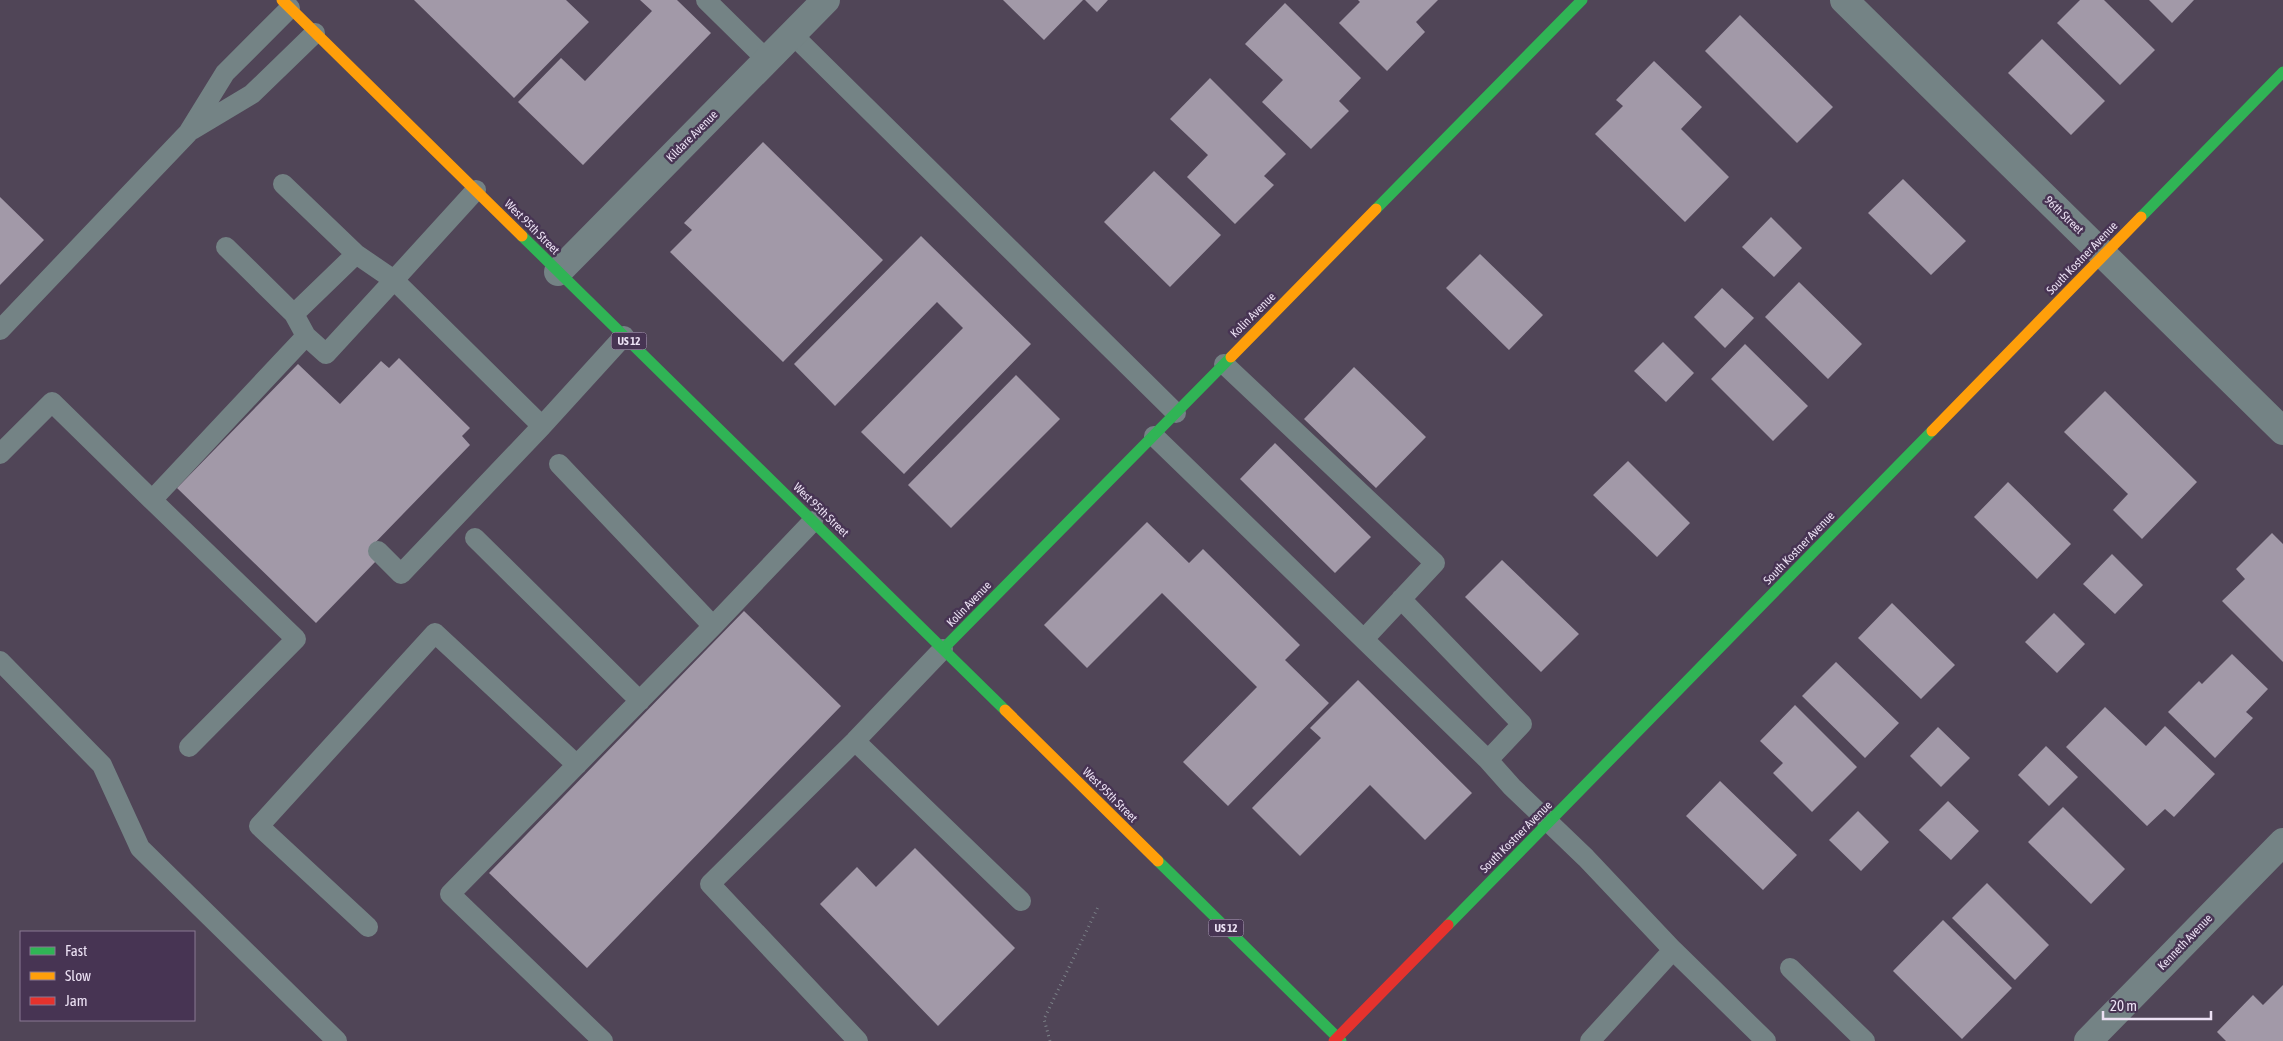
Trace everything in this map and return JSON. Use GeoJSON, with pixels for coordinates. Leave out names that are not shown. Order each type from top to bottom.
{"type":"FeatureCollection","features":[{"type":"Feature","properties":{"kind":"street","name":"Kildare Avenue"},"geometry":{"type":"LineString","coordinates":[[558,272],[826,0]]}},
{"type":"Feature","properties":{"kind":"street","name":"Kolin Avenue"},"geometry":{"type":"LineString","coordinates":[[943,649],[1582,0]]}},
{"type":"Feature","properties":{"kind":"street","name":"96th Street"},"geometry":{"type":"LineString","coordinates":[[1844,0],[2283,431]]}},
{"type":"Feature","properties":{"kind":"street","name":"West 95th Street"},"geometry":{"type":"LineString","coordinates":[[286,4],[1338,1040]]}},
{"type":"Feature","properties":{"kind":"street","name":"South Kostner Avenue"},"geometry":{"type":"LineString","coordinates":[[1338,1040],[2283,72]]}},
{"type":"Feature","properties":{"kind":"street","name":"Kenneth Avenue"},"geometry":{"type":"LineString","coordinates":[[2088,1041],[2283,842]]}},
{"type":"Feature","properties":{"kind":"lane"},"geometry":{"type":"LineString","coordinates":[[706,0],[767,60]]}},
{"type":"Feature","properties":{"kind":"lane"},"geometry":{"type":"LineString","coordinates":[[0,330],[188,133],[225,73],[286,4]]}},
{"type":"Feature","properties":{"kind":"lane"},"geometry":{"type":"LineString","coordinates":[[188,133],[252,94],[315,33]]}},
{"type":"Feature","properties":{"kind":"lane"},"geometry":{"type":"LineString","coordinates":[[792,34],[1176,412]]}},
{"type":"Feature","properties":{"kind":"lane"},"geometry":{"type":"LineString","coordinates":[[283,184],[356,254],[394,280],[542,426]]}},
{"type":"Feature","properties":{"kind":"lane"},"geometry":{"type":"LineString","coordinates":[[226,247],[294,314],[306,336],[326,354],[476,190]]}},
{"type":"Feature","properties":{"kind":"lane"},"geometry":{"type":"LineString","coordinates":[[294,314],[356,254]]}},
{"type":"Feature","properties":{"kind":"lane"},"geometry":{"type":"LineString","coordinates":[[152,500],[306,336]]}},
{"type":"Feature","properties":{"kind":"lane"},"geometry":{"type":"LineString","coordinates":[[378,550],[401,574],[542,426],[624,336]]}},
{"type":"Feature","properties":{"kind":"lane"},"geometry":{"type":"LineString","coordinates":[[1224,364],[1435,563],[1364,639]]}},
{"type":"Feature","properties":{"kind":"lane"},"geometry":{"type":"LineString","coordinates":[[0,454],[52,402],[296,639],[189,747]]}},
{"type":"Feature","properties":{"kind":"lane"},"geometry":{"type":"LineString","coordinates":[[1154,436],[1488,760],[1586,858],[1673,950],[1766,1041]]}},
{"type":"Feature","properties":{"kind":"lane"},"geometry":{"type":"LineString","coordinates":[[559,464],[713,626]]}},
{"type":"Feature","properties":{"kind":"lane"},"geometry":{"type":"LineString","coordinates":[[603,1041],[450,894],[713,626],[813,521]]}},
{"type":"Feature","properties":{"kind":"lane"},"geometry":{"type":"LineString","coordinates":[[475,538],[640,701]]}},
{"type":"Feature","properties":{"kind":"lane"},"geometry":{"type":"LineString","coordinates":[[1401,600],[1522,724],[1488,760]]}},
{"type":"Feature","properties":{"kind":"lane"},"geometry":{"type":"LineString","coordinates":[[368,927],[259,826],[435,633],[577,764]]}},
{"type":"Feature","properties":{"kind":"lane"},"geometry":{"type":"LineString","coordinates":[[858,1041],[710,884],[855,741],[943,649]]}},
{"type":"Feature","properties":{"kind":"lane"},"geometry":{"type":"LineString","coordinates":[[0,661],[102,766],[140,848],[337,1041]]}},
{"type":"Feature","properties":{"kind":"lane"},"geometry":{"type":"LineString","coordinates":[[855,741],[1021,900]]}},
{"type":"Feature","properties":{"kind":"lane"},"geometry":{"type":"LineString","coordinates":[[1590,1041],[1673,950]]}},
{"type":"Feature","properties":{"kind":"lane"},"geometry":{"type":"LineString","coordinates":[[1790,968],[1865,1041]]}},
{"type":"Feature","properties":{"kind":"path"},"geometry":{"type":"LineString","coordinates":[[1050,1041],[1044,1019],[1099,905]]}},
{"type":"Feature","properties":{"kind":"building"},"geometry":{"type":"Polygon","coordinates":[[[414,0],[566,0],[589,22],[514,98],[414,0]]]}},
{"type":"Feature","properties":{"kind":"building"},"geometry":{"type":"Polygon","coordinates":[[[640,0],[677,0],[711,33],[583,165],[518,102],[561,58],[585,81],[652,11],[640,0]]]}},
{"type":"Feature","properties":{"kind":"building"},"geometry":{"type":"Polygon","coordinates":[[[1003,0],[1083,0],[1044,40],[1003,0]]]}},
{"type":"Feature","properties":{"kind":"building"},"geometry":{"type":"Polygon","coordinates":[[[1085,0],[1108,0],[1097,12],[1085,0]]]}},
{"type":"Feature","properties":{"kind":"building"},"geometry":{"type":"Polygon","coordinates":[[[1358,0],[1438,0],[1416,22],[1425,32],[1387,71],[1339,23],[1360,2],[1358,0]]]}},
{"type":"Feature","properties":{"kind":"building"},"geometry":{"type":"Polygon","coordinates":[[[2080,0],[2104,0],[2155,50],[2120,85],[2057,23],[2080,0]]]}},
{"type":"Feature","properties":{"kind":"building"},"geometry":{"type":"Polygon","coordinates":[[[2149,0],[2194,0],[2172,23],[2149,0]]]}},
{"type":"Feature","properties":{"kind":"building"},"geometry":{"type":"Polygon","coordinates":[[[1285,3],[1361,78],[1339,101],[1349,111],[1311,149],[1262,102],[1283,80],[1245,44],[1285,3]]]}},
{"type":"Feature","properties":{"kind":"building"},"geometry":{"type":"Polygon","coordinates":[[[1740,15],[1833,107],[1797,143],[1705,51],[1740,15]]]}},
{"type":"Feature","properties":{"kind":"building"},"geometry":{"type":"Polygon","coordinates":[[[2042,39],[2105,101],[2071,135],[2008,73],[2042,39]]]}},
{"type":"Feature","properties":{"kind":"building"},"geometry":{"type":"Polygon","coordinates":[[[1654,61],[1702,107],[1681,129],[1729,177],[1685,222],[1595,134],[1623,106],[1616,100],[1654,61]]]}},
{"type":"Feature","properties":{"kind":"building"},"geometry":{"type":"Polygon","coordinates":[[[1210,78],[1286,154],[1264,176],[1274,185],[1235,224],[1187,177],[1208,155],[1170,119],[1210,78]]]}},
{"type":"Feature","properties":{"kind":"building"},"geometry":{"type":"Polygon","coordinates":[[[763,142],[883,260],[783,362],[670,252],[692,230],[684,223],[763,142]]]}},
{"type":"Feature","properties":{"kind":"building"},"geometry":{"type":"Polygon","coordinates":[[[1154,171],[1221,235],[1170,287],[1104,222],[1154,171]]]}},
{"type":"Feature","properties":{"kind":"building"},"geometry":{"type":"Polygon","coordinates":[[[1903,179],[1966,241],[1931,275],[1868,213],[1903,179]]]}},
{"type":"Feature","properties":{"kind":"building"},"geometry":{"type":"Polygon","coordinates":[[[0,197],[44,240],[0,285],[0,197]]]}},
{"type":"Feature","properties":{"kind":"building"},"geometry":{"type":"Polygon","coordinates":[[[1771,217],[1802,248],[1774,277],[1742,247],[1771,217]]]}},
{"type":"Feature","properties":{"kind":"building"},"geometry":{"type":"Polygon","coordinates":[[[921,236],[1031,344],[904,474],[861,432],[963,328],[937,302],[835,406],[794,364],[921,236]]]}},
{"type":"Feature","properties":{"kind":"building"},"geometry":{"type":"Polygon","coordinates":[[[1480,254],[1543,315],[1509,350],[1446,288],[1480,254]]]}},
{"type":"Feature","properties":{"kind":"building"},"geometry":{"type":"Polygon","coordinates":[[[1799,282],[1862,344],[1828,379],[1765,317],[1799,282]]]}},
{"type":"Feature","properties":{"kind":"building"},"geometry":{"type":"Polygon","coordinates":[[[1722,288],[1754,318],[1725,348],[1694,317],[1722,288]]]}},
{"type":"Feature","properties":{"kind":"building"},"geometry":{"type":"Polygon","coordinates":[[[1663,342],[1694,373],[1666,402],[1634,371],[1663,342]]]}},
{"type":"Feature","properties":{"kind":"building"},"geometry":{"type":"Polygon","coordinates":[[[1745,344],[1808,406],[1773,441],[1711,379],[1745,344]]]}},
{"type":"Feature","properties":{"kind":"building"},"geometry":{"type":"Polygon","coordinates":[[[399,358],[470,428],[462,436],[470,445],[369,549],[378,559],[316,623],[177,488],[298,364],[340,404],[381,361],[389,368],[399,358]]]}},
{"type":"Feature","properties":{"kind":"building"},"geometry":{"type":"Polygon","coordinates":[[[1354,367],[1426,437],[1376,488],[1304,419],[1354,367]]]}},
{"type":"Feature","properties":{"kind":"building"},"geometry":{"type":"Polygon","coordinates":[[[1016,375],[1060,419],[951,528],[908,485],[1016,375]]]}},
{"type":"Feature","properties":{"kind":"building"},"geometry":{"type":"Polygon","coordinates":[[[2105,391],[2197,482],[2142,539],[2113,510],[2128,494],[2064,432],[2105,391]]]}},
{"type":"Feature","properties":{"kind":"building"},"geometry":{"type":"Polygon","coordinates":[[[1275,443],[1371,537],[1335,573],[1240,479],[1275,443]]]}},
{"type":"Feature","properties":{"kind":"building"},"geometry":{"type":"Polygon","coordinates":[[[1628,461],[1690,523],[1657,557],[1593,495],[1628,461]]]}},
{"type":"Feature","properties":{"kind":"building"},"geometry":{"type":"Polygon","coordinates":[[[2008,482],[2071,544],[2037,579],[1974,517],[2008,482]]]}},
{"type":"Feature","properties":{"kind":"building"},"geometry":{"type":"Polygon","coordinates":[[[1147,522],[1189,563],[1203,549],[1300,645],[1285,660],[1329,703],[1228,806],[1183,762],[1257,687],[1162,593],[1087,668],[1044,625],[1147,522]]]}},
{"type":"Feature","properties":{"kind":"building"},"geometry":{"type":"Polygon","coordinates":[[[2272,533],[2283,544],[2283,662],[2222,601],[2245,579],[2236,569],[2272,533]]]}},
{"type":"Feature","properties":{"kind":"building"},"geometry":{"type":"Polygon","coordinates":[[[2112,554],[2143,585],[2115,614],[2083,584],[2112,554]]]}},
{"type":"Feature","properties":{"kind":"building"},"geometry":{"type":"Polygon","coordinates":[[[1502,560],[1579,634],[1541,672],[1465,597],[1502,560]]]}},
{"type":"Feature","properties":{"kind":"building"},"geometry":{"type":"Polygon","coordinates":[[[1892,603],[1955,665],[1921,699],[1858,638],[1892,603]]]}},
{"type":"Feature","properties":{"kind":"building"},"geometry":{"type":"Polygon","coordinates":[[[744,611],[841,706],[587,968],[489,873],[744,611]]]}},
{"type":"Feature","properties":{"kind":"building"},"geometry":{"type":"Polygon","coordinates":[[[2054,613],[2085,644],[2057,673],[2025,642],[2054,613]]]}},
{"type":"Feature","properties":{"kind":"building"},"geometry":{"type":"Polygon","coordinates":[[[2232,654],[2268,689],[2246,712],[2253,718],[2215,758],[2168,712],[2199,681],[2202,684],[2232,654]]]}},
{"type":"Feature","properties":{"kind":"building"},"geometry":{"type":"Polygon","coordinates":[[[1836,662],[1899,723],[1865,758],[1802,696],[1836,662]]]}},
{"type":"Feature","properties":{"kind":"building"},"geometry":{"type":"Polygon","coordinates":[[[1358,680],[1472,793],[1425,840],[1370,785],[1300,856],[1252,808],[1321,738],[1310,728],[1358,680]]]}},
{"type":"Feature","properties":{"kind":"building"},"geometry":{"type":"Polygon","coordinates":[[[1795,705],[1857,767],[1812,812],[1773,773],[1783,763],[1760,741],[1795,705]]]}},
{"type":"Feature","properties":{"kind":"building"},"geometry":{"type":"Polygon","coordinates":[[[2105,707],[2146,746],[2165,726],[2215,774],[2174,817],[2165,809],[2147,826],[2066,747],[2105,707]]]}},
{"type":"Feature","properties":{"kind":"building"},"geometry":{"type":"Polygon","coordinates":[[[1938,727],[1970,758],[1941,787],[1910,756],[1938,727]]]}},
{"type":"Feature","properties":{"kind":"building"},"geometry":{"type":"Polygon","coordinates":[[[2046,746],[2078,777],[2049,806],[2018,775],[2046,746]]]}},
{"type":"Feature","properties":{"kind":"building"},"geometry":{"type":"Polygon","coordinates":[[[1720,781],[1797,855],[1763,890],[1686,816],[1720,781]]]}},
{"type":"Feature","properties":{"kind":"building"},"geometry":{"type":"Polygon","coordinates":[[[1948,801],[1979,831],[1951,860],[1919,830],[1948,801]]]}},
{"type":"Feature","properties":{"kind":"building"},"geometry":{"type":"Polygon","coordinates":[[[2063,807],[2125,869],[2091,904],[2028,842],[2063,807]]]}},
{"type":"Feature","properties":{"kind":"building"},"geometry":{"type":"Polygon","coordinates":[[[1858,811],[1889,842],[1861,871],[1829,840],[1858,811]]]}},
{"type":"Feature","properties":{"kind":"building"},"geometry":{"type":"Polygon","coordinates":[[[915,848],[1015,948],[938,1026],[820,904],[857,867],[876,887],[915,848]]]}},
{"type":"Feature","properties":{"kind":"building"},"geometry":{"type":"Polygon","coordinates":[[[1987,883],[2049,945],[2015,980],[1952,918],[1987,883]]]}},
{"type":"Feature","properties":{"kind":"building"},"geometry":{"type":"Polygon","coordinates":[[[1943,920],[2012,988],[1962,1039],[1893,971],[1943,920]]]}},
{"type":"Feature","properties":{"kind":"building"},"geometry":{"type":"Polygon","coordinates":[[[2283,985],[2283,1041],[2226,1041],[2217,1032],[2253,995],[2263,1005],[2283,985]]]}},
{"type":"Feature","properties":{"kind":"traffic: fast"},"geometry":{"type":"LineString","coordinates":[[1376,209],[1582,0]]}},
{"type":"Feature","properties":{"kind":"traffic: fast"},"geometry":{"type":"LineString","coordinates":[[2141,217],[2283,72]]}},
{"type":"Feature","properties":{"kind":"traffic: fast"},"geometry":{"type":"LineString","coordinates":[[522,236],[1005,710]]}},
{"type":"Feature","properties":{"kind":"traffic: fast"},"geometry":{"type":"LineString","coordinates":[[943,649],[1231,357]]}},
{"type":"Feature","properties":{"kind":"traffic: fast"},"geometry":{"type":"LineString","coordinates":[[1448,925],[1932,431]]}},
{"type":"Feature","properties":{"kind":"traffic: fast"},"geometry":{"type":"LineString","coordinates":[[1158,861],[1341,1041]]}},
{"type":"Feature","properties":{"kind":"traffic: slow"},"geometry":{"type":"LineString","coordinates":[[282,0],[522,236]]}},
{"type":"Feature","properties":{"kind":"traffic: slow"},"geometry":{"type":"LineString","coordinates":[[1231,357],[1376,209]]}},
{"type":"Feature","properties":{"kind":"traffic: slow"},"geometry":{"type":"LineString","coordinates":[[1932,431],[2141,217]]}},
{"type":"Feature","properties":{"kind":"traffic: slow"},"geometry":{"type":"LineString","coordinates":[[1005,710],[1158,861]]}},
{"type":"Feature","properties":{"kind":"traffic: jam"},"geometry":{"type":"LineString","coordinates":[[1334,1041],[1448,925]]}}]}
